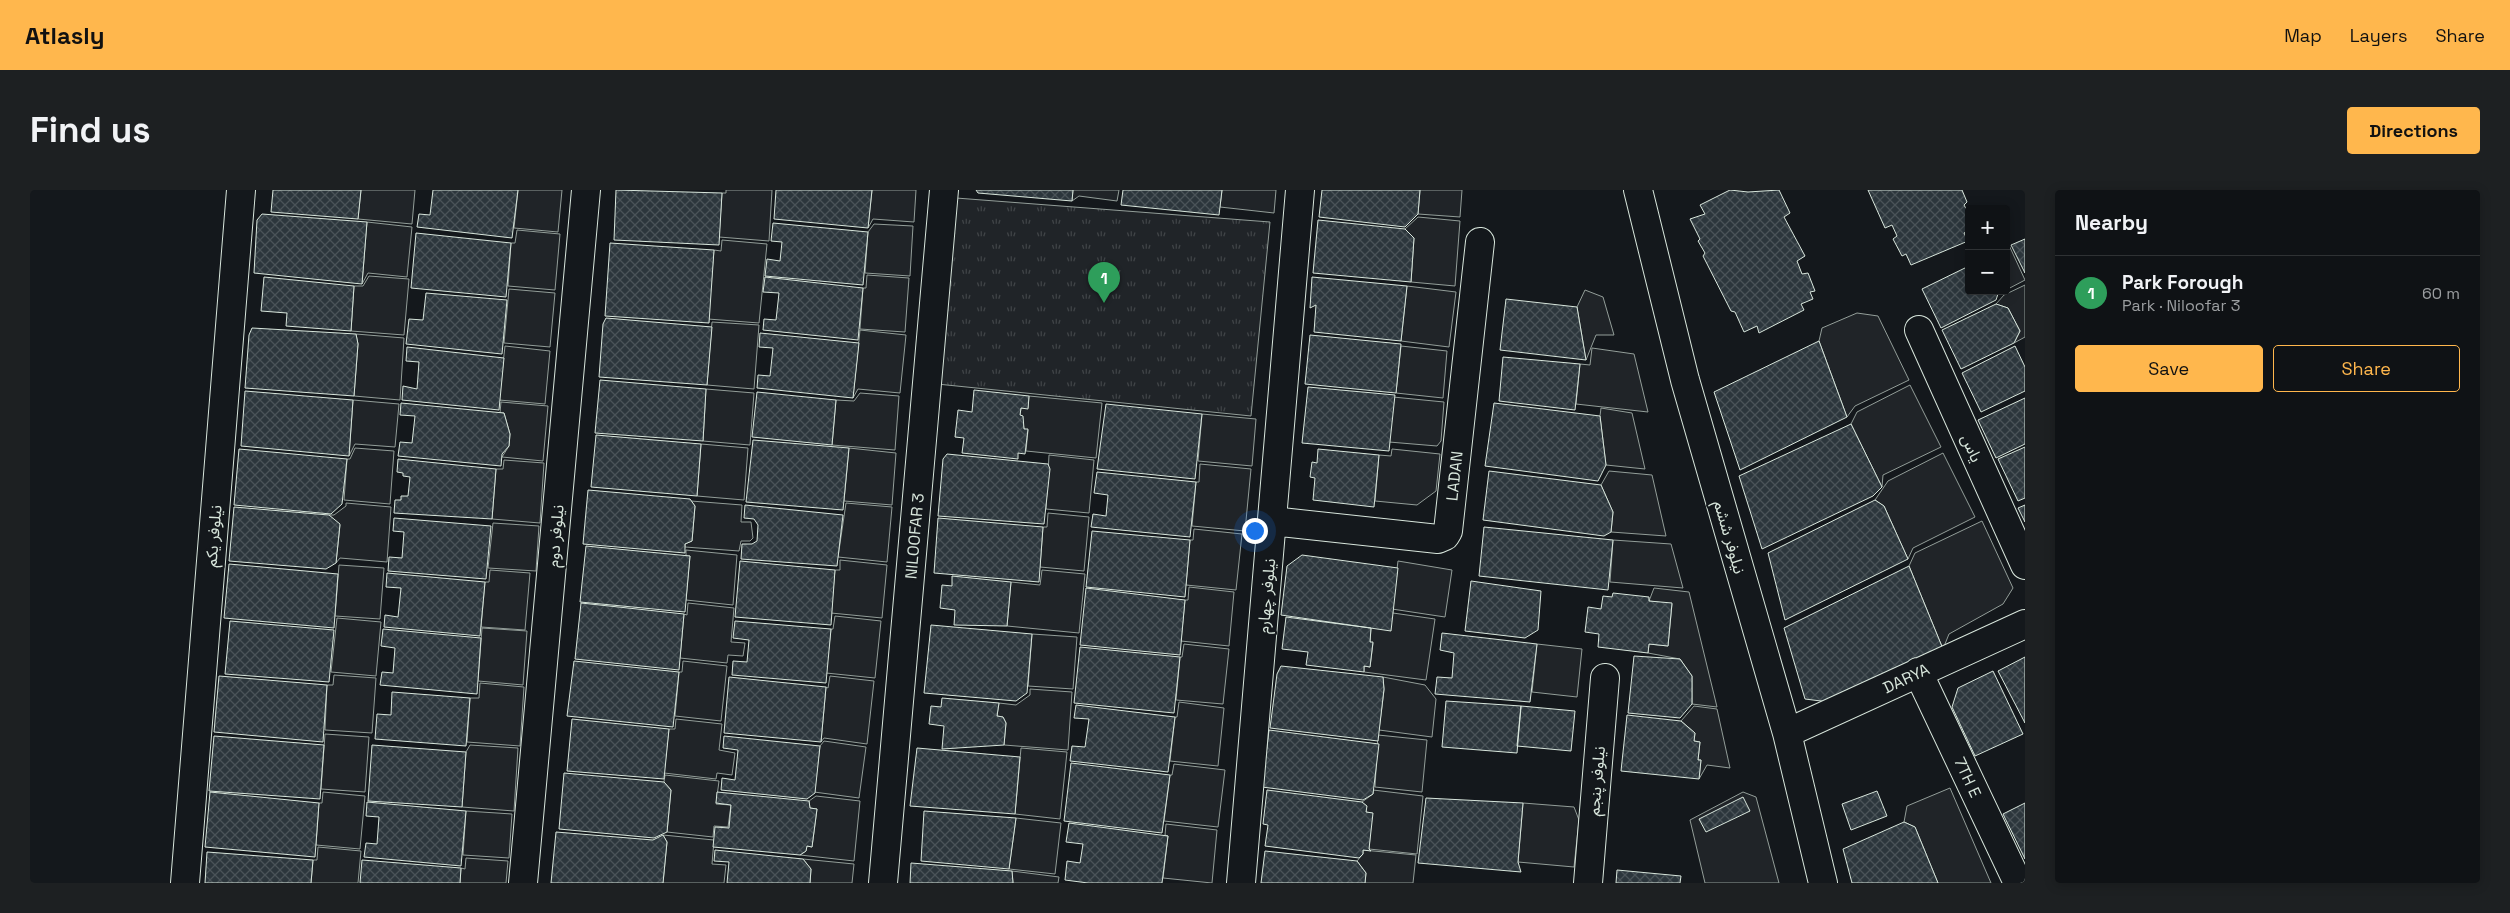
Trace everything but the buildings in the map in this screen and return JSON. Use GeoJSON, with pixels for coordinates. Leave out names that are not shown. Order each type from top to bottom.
{"type":"FeatureCollection","features":[{"type":"Feature","properties":{"kind":"street","name":"نیلوفر یکم"},"geometry":{"type":"LineString","coordinates":[[185,883],[241,190]]}},
{"type":"Feature","properties":{"kind":"street","name":"نیلوفر دوم"},"geometry":{"type":"LineString","coordinates":[[523,883],[586,190]]}},
{"type":"Feature","properties":{"kind":"street","name":"NILOOFAR 3"},"geometry":{"type":"LineString","coordinates":[[883,883],[944,190]]}},
{"type":"Feature","properties":{"kind":"street","name":"نیلوفر چهارم"},"geometry":{"type":"LineString","coordinates":[[1241,883],[1300,190]]}},
{"type":"Feature","properties":{"kind":"street","name":"نیلوفر ششم"},"geometry":{"type":"LineString","coordinates":[[1638,190],[1685,380],[1787,733],[1823,883]]}},
{"type":"Feature","properties":{"kind":"street","name":"LADAN"},"geometry":{"type":"LineString","coordinates":[[1272,521],[1438,539],[1445,536],[1448,531],[1480,242]]}},
{"type":"Feature","properties":{"kind":"street","name":"یاس"},"geometry":{"type":"LineString","coordinates":[[1919,330],[2025,565]]}},
{"type":"Feature","properties":{"kind":"street","name":"DARYA"},"geometry":{"type":"LineString","coordinates":[[1787,733],[2025,624]]}},
{"type":"Feature","properties":{"kind":"street","name":"7TH E"},"geometry":{"type":"LineString","coordinates":[[1918,672],[2018,883]]}},
{"type":"Feature","properties":{"kind":"street","name":"نیلوفر پنجم"},"geometry":{"type":"LineString","coordinates":[[1588,883],[1604,678]]}},
{"type":"Feature","properties":{"kind":"green space"},"geometry":{"type":"Polygon","coordinates":[[[361,190],[415,190],[412,224],[358,219],[361,190]]]}},
{"type":"Feature","properties":{"kind":"green space"},"geometry":{"type":"Polygon","coordinates":[[[518,190],[562,190],[558,232],[514,228],[518,190]]]}},
{"type":"Feature","properties":{"kind":"green space"},"geometry":{"type":"Polygon","coordinates":[[[726,190],[772,190],[769,241],[719,237],[722,193],[726,193],[726,190]]]}},
{"type":"Feature","properties":{"kind":"green space"},"geometry":{"type":"Polygon","coordinates":[[[872,190],[916,190],[914,222],[873,219],[868,228],[872,190]]]}},
{"type":"Feature","properties":{"kind":"green space"},"geometry":{"type":"Polygon","coordinates":[[[1073,190],[1119,190],[1117,201],[1079,196],[1072,201],[1073,190]]]}},
{"type":"Feature","properties":{"kind":"green space"},"geometry":{"type":"Polygon","coordinates":[[[1222,190],[1276,190],[1274,213],[1220,207],[1222,190]]]}},
{"type":"Feature","properties":{"kind":"green space"},"geometry":{"type":"Polygon","coordinates":[[[1420,190],[1462,190],[1460,217],[1418,214],[1420,190]]]}},
{"type":"Feature","properties":{"kind":"green space"},"geometry":{"type":"Polygon","coordinates":[[[956,198],[1270,222],[1251,416],[937,384],[956,198]]]}},
{"type":"Feature","properties":{"kind":"green space"},"geometry":{"type":"Polygon","coordinates":[[[1418,217],[1460,221],[1455,286],[1411,282],[1414,238],[1405,229],[1418,217]]]}},
{"type":"Feature","properties":{"kind":"green space"},"geometry":{"type":"Polygon","coordinates":[[[367,222],[412,227],[407,277],[368,273],[362,284],[367,222]]]}},
{"type":"Feature","properties":{"kind":"green space"},"geometry":{"type":"Polygon","coordinates":[[[874,224],[913,226],[910,276],[865,273],[868,232],[874,224]]]}},
{"type":"Feature","properties":{"kind":"green space"},"geometry":{"type":"Polygon","coordinates":[[[517,230],[560,234],[555,290],[508,286],[511,243],[515,243],[517,230]]]}},
{"type":"Feature","properties":{"kind":"green space"},"geometry":{"type":"Polygon","coordinates":[[[722,240],[767,244],[759,323],[708,319],[714,250],[721,251],[722,240]]]}},
{"type":"Feature","properties":{"kind":"green space"},"geometry":{"type":"Polygon","coordinates":[[[2010,247],[2025,280],[2010,288],[2010,247]]]}},
{"type":"Feature","properties":{"kind":"green space"},"geometry":{"type":"Polygon","coordinates":[[[867,275],[909,278],[905,332],[860,329],[863,288],[866,288],[867,275]]]}},
{"type":"Feature","properties":{"kind":"green space"},"geometry":{"type":"Polygon","coordinates":[[[369,276],[409,279],[404,335],[351,331],[354,286],[363,286],[369,276]]]}},
{"type":"Feature","properties":{"kind":"green space"},"geometry":{"type":"Polygon","coordinates":[[[2025,285],[2025,337],[2014,343],[2020,331],[2008,308],[1996,304],[2004,295],[2010,295],[2010,292],[2025,285]]]}},
{"type":"Feature","properties":{"kind":"green space"},"geometry":{"type":"Polygon","coordinates":[[[1407,286],[1456,292],[1449,347],[1401,341],[1407,286]]]}},
{"type":"Feature","properties":{"kind":"green space"},"geometry":{"type":"Polygon","coordinates":[[[509,289],[555,293],[550,347],[504,343],[509,289]]]}},
{"type":"Feature","properties":{"kind":"green space"},"geometry":{"type":"Polygon","coordinates":[[[1585,290],[1603,297],[1614,335],[1596,335],[1586,360],[1577,307],[1585,290]]]}},
{"type":"Feature","properties":{"kind":"green space"},"geometry":{"type":"Polygon","coordinates":[[[1857,313],[1878,316],[1909,380],[1855,406],[1847,417],[1819,341],[1822,328],[1857,313]]]}},
{"type":"Feature","properties":{"kind":"green space"},"geometry":{"type":"Polygon","coordinates":[[[712,322],[759,325],[754,389],[707,385],[712,322]]]}},
{"type":"Feature","properties":{"kind":"green space"},"geometry":{"type":"Polygon","coordinates":[[[860,330],[906,335],[900,393],[858,389],[853,398],[860,330]]]}},
{"type":"Feature","properties":{"kind":"green space"},"geometry":{"type":"Polygon","coordinates":[[[356,334],[404,338],[400,400],[354,396],[358,344],[356,334]]]}},
{"type":"Feature","properties":{"kind":"green space"},"geometry":{"type":"Polygon","coordinates":[[[505,346],[550,351],[545,404],[499,400],[505,346]]]}},
{"type":"Feature","properties":{"kind":"green space"},"geometry":{"type":"Polygon","coordinates":[[[1401,346],[1447,351],[1443,398],[1396,393],[1401,346]]]}},
{"type":"Feature","properties":{"kind":"green space"},"geometry":{"type":"Polygon","coordinates":[[[1592,348],[1634,354],[1648,412],[1576,404],[1580,364],[1590,365],[1592,348]]]}},
{"type":"Feature","properties":{"kind":"green space"},"geometry":{"type":"Polygon","coordinates":[[[1910,385],[1941,447],[1883,475],[1882,487],[1851,424],[1857,412],[1910,385]]]}},
{"type":"Feature","properties":{"kind":"green space"},"geometry":{"type":"Polygon","coordinates":[[[706,389],[754,393],[750,445],[703,441],[706,389]]]}},
{"type":"Feature","properties":{"kind":"green space"},"geometry":{"type":"Polygon","coordinates":[[[860,393],[899,396],[895,450],[832,445],[836,400],[854,401],[860,393]]]}},
{"type":"Feature","properties":{"kind":"green space"},"geometry":{"type":"Polygon","coordinates":[[[1029,396],[1102,403],[1096,458],[1026,451],[1028,430],[1024,429],[1022,416],[1020,415],[1021,408],[1028,408],[1029,396]]]}},
{"type":"Feature","properties":{"kind":"green space"},"geometry":{"type":"Polygon","coordinates":[[[1393,397],[1444,402],[1441,441],[1437,446],[1389,442],[1393,397]]]}},
{"type":"Feature","properties":{"kind":"green space"},"geometry":{"type":"Polygon","coordinates":[[[353,400],[399,404],[395,447],[355,444],[349,456],[353,400]]]}},
{"type":"Feature","properties":{"kind":"green space"},"geometry":{"type":"Polygon","coordinates":[[[501,402],[548,406],[543,461],[502,457],[509,446],[510,434],[504,413],[500,413],[501,402]]]}},
{"type":"Feature","properties":{"kind":"green space"},"geometry":{"type":"Polygon","coordinates":[[[1601,408],[1632,413],[1645,469],[1606,465],[1600,416],[1601,408]]]}},
{"type":"Feature","properties":{"kind":"green space"},"geometry":{"type":"Polygon","coordinates":[[[1202,414],[1256,419],[1252,466],[1198,461],[1202,414]]]}},
{"type":"Feature","properties":{"kind":"green space"},"geometry":{"type":"Polygon","coordinates":[[[701,444],[748,448],[744,500],[697,496],[701,444]]]}},
{"type":"Feature","properties":{"kind":"green space"},"geometry":{"type":"Polygon","coordinates":[[[355,448],[394,451],[390,504],[344,500],[347,459],[350,459],[355,448]]]}},
{"type":"Feature","properties":{"kind":"green space"},"geometry":{"type":"Polygon","coordinates":[[[849,448],[896,453],[892,505],[844,501],[849,448]]]}},
{"type":"Feature","properties":{"kind":"green space"},"geometry":{"type":"Polygon","coordinates":[[[1392,449],[1440,454],[1436,491],[1417,505],[1375,501],[1379,455],[1391,456],[1392,449]]]}},
{"type":"Feature","properties":{"kind":"green space"},"geometry":{"type":"Polygon","coordinates":[[[1943,453],[1975,517],[1913,548],[1908,559],[1884,506],[1875,500],[1888,481],[1943,453]]]}},
{"type":"Feature","properties":{"kind":"green space"},"geometry":{"type":"Polygon","coordinates":[[[1049,455],[1094,460],[1089,513],[1046,509],[1049,455]]]}},
{"type":"Feature","properties":{"kind":"green space"},"geometry":{"type":"Polygon","coordinates":[[[504,460],[544,463],[540,523],[492,519],[496,469],[503,469],[504,460]]]}},
{"type":"Feature","properties":{"kind":"green space"},"geometry":{"type":"Polygon","coordinates":[[[1200,464],[1251,469],[1245,531],[1192,526],[1196,482],[1199,482],[1200,464]]]}},
{"type":"Feature","properties":{"kind":"green space"},"geometry":{"type":"Polygon","coordinates":[[[1609,471],[1652,475],[1666,536],[1611,532],[1613,512],[1601,485],[1609,471]]]}},
{"type":"Feature","properties":{"kind":"green space"},"geometry":{"type":"Polygon","coordinates":[[[691,501],[742,505],[741,522],[751,522],[753,538],[750,541],[741,541],[739,551],[685,547],[685,544],[692,541],[695,506],[691,501]]]}},
{"type":"Feature","properties":{"kind":"green space"},"geometry":{"type":"Polygon","coordinates":[[[346,503],[391,507],[387,562],[340,558],[336,563],[340,525],[329,515],[334,515],[346,506],[346,503]]]}},
{"type":"Feature","properties":{"kind":"green space"},"geometry":{"type":"Polygon","coordinates":[[[846,503],[892,507],[887,562],[838,557],[846,503]]]}},
{"type":"Feature","properties":{"kind":"green space"},"geometry":{"type":"Polygon","coordinates":[[[1048,513],[1089,517],[1084,571],[1040,567],[1043,527],[1047,527],[1048,513]]]}},
{"type":"Feature","properties":{"kind":"green space"},"geometry":{"type":"Polygon","coordinates":[[[1982,521],[2013,588],[2003,604],[1949,634],[1943,649],[1909,566],[1915,553],[1982,521]]]}},
{"type":"Feature","properties":{"kind":"green space"},"geometry":{"type":"Polygon","coordinates":[[[493,523],[539,526],[536,571],[488,568],[493,523]]]}},
{"type":"Feature","properties":{"kind":"green space"},"geometry":{"type":"Polygon","coordinates":[[[1194,529],[1242,534],[1236,590],[1186,585],[1190,540],[1193,540],[1194,529]]]}},
{"type":"Feature","properties":{"kind":"green space"},"geometry":{"type":"Polygon","coordinates":[[[1613,540],[1671,544],[1683,588],[1610,582],[1613,540]]]}},
{"type":"Feature","properties":{"kind":"green space"},"geometry":{"type":"Polygon","coordinates":[[[686,550],[737,555],[733,605],[686,600],[690,556],[686,556],[686,550]]]}},
{"type":"Feature","properties":{"kind":"green space"},"geometry":{"type":"Polygon","coordinates":[[[840,560],[887,565],[882,618],[831,613],[835,570],[840,570],[840,560]]]}},
{"type":"Feature","properties":{"kind":"green space"},"geometry":{"type":"Polygon","coordinates":[[[1398,561],[1452,570],[1445,617],[1392,609],[1398,561]]]}},
{"type":"Feature","properties":{"kind":"green space"},"geometry":{"type":"Polygon","coordinates":[[[339,565],[384,568],[380,619],[335,616],[339,565]]]}},
{"type":"Feature","properties":{"kind":"green space"},"geometry":{"type":"Polygon","coordinates":[[[490,570],[530,573],[525,630],[481,627],[485,582],[489,582],[490,570]]]}},
{"type":"Feature","properties":{"kind":"green space"},"geometry":{"type":"Polygon","coordinates":[[[1042,570],[1085,574],[1079,633],[1007,626],[1011,582],[1040,585],[1042,570]]]}},
{"type":"Feature","properties":{"kind":"green space"},"geometry":{"type":"Polygon","coordinates":[[[1189,587],[1234,592],[1229,646],[1181,641],[1185,600],[1188,600],[1189,587]]]}},
{"type":"Feature","properties":{"kind":"green space"},"geometry":{"type":"Polygon","coordinates":[[[1654,588],[1689,592],[1717,707],[1692,704],[1692,676],[1680,659],[1648,653],[1649,644],[1668,646],[1672,604],[1649,601],[1654,588]]]}},
{"type":"Feature","properties":{"kind":"green space"},"geometry":{"type":"Polygon","coordinates":[[[688,603],[734,608],[731,642],[745,643],[743,656],[728,655],[727,663],[680,658],[684,614],[687,615],[688,603]]]}},
{"type":"Feature","properties":{"kind":"green space"},"geometry":{"type":"Polygon","coordinates":[[[1393,613],[1435,619],[1426,680],[1364,672],[1364,666],[1370,667],[1373,643],[1370,642],[1371,628],[1393,613]]]}},
{"type":"Feature","properties":{"kind":"green space"},"geometry":{"type":"Polygon","coordinates":[[[835,616],[881,621],[875,678],[826,673],[831,629],[833,629],[835,616]]]}},
{"type":"Feature","properties":{"kind":"green space"},"geometry":{"type":"Polygon","coordinates":[[[337,618],[381,622],[376,676],[331,672],[337,618]]]}},
{"type":"Feature","properties":{"kind":"green space"},"geometry":{"type":"Polygon","coordinates":[[[482,628],[527,631],[523,685],[478,681],[482,628]]]}},
{"type":"Feature","properties":{"kind":"green space"},"geometry":{"type":"Polygon","coordinates":[[[1032,634],[1077,637],[1073,689],[1028,686],[1032,634]]]}},
{"type":"Feature","properties":{"kind":"green space"},"geometry":{"type":"Polygon","coordinates":[[[1184,644],[1229,649],[1223,704],[1176,700],[1180,657],[1182,657],[1184,644]]]}},
{"type":"Feature","properties":{"kind":"green space"},"geometry":{"type":"Polygon","coordinates":[[[1537,644],[1582,649],[1577,697],[1532,692],[1537,644]]]}},
{"type":"Feature","properties":{"kind":"green space"},"geometry":{"type":"Polygon","coordinates":[[[683,661],[727,666],[721,721],[675,716],[679,672],[682,672],[683,661]]]}},
{"type":"Feature","properties":{"kind":"green space"},"geometry":{"type":"Polygon","coordinates":[[[334,675],[376,678],[372,733],[325,730],[327,685],[333,685],[334,675]]]}},
{"type":"Feature","properties":{"kind":"green space"},"geometry":{"type":"Polygon","coordinates":[[[830,676],[874,681],[867,744],[824,738],[821,742],[826,687],[828,688],[830,676]]]}},
{"type":"Feature","properties":{"kind":"green space"},"geometry":{"type":"Polygon","coordinates":[[[1383,677],[1425,685],[1436,699],[1432,737],[1379,730],[1384,690],[1383,677]]]}},
{"type":"Feature","properties":{"kind":"green space"},"geometry":{"type":"Polygon","coordinates":[[[480,683],[524,687],[520,746],[467,742],[470,698],[479,698],[480,683]]]}},
{"type":"Feature","properties":{"kind":"green space"},"geometry":{"type":"Polygon","coordinates":[[[1030,689],[1072,692],[1068,750],[1004,745],[1006,723],[1003,717],[997,716],[999,703],[1016,705],[1030,695],[1030,689]]]}},
{"type":"Feature","properties":{"kind":"green space"},"geometry":{"type":"Polygon","coordinates":[[[1179,702],[1224,708],[1218,766],[1170,761],[1175,717],[1177,717],[1179,702]]]}},
{"type":"Feature","properties":{"kind":"green space"},"geometry":{"type":"Polygon","coordinates":[[[1694,706],[1717,709],[1730,768],[1707,765],[1699,779],[1701,760],[1698,760],[1700,742],[1694,741],[1695,733],[1681,721],[1694,706]]]}},
{"type":"Feature","properties":{"kind":"green space"},"geometry":{"type":"Polygon","coordinates":[[[676,719],[722,724],[719,750],[735,753],[732,775],[717,773],[716,779],[664,773],[669,729],[675,729],[676,719]]]}},
{"type":"Feature","properties":{"kind":"green space"},"geometry":{"type":"Polygon","coordinates":[[[325,734],[369,737],[365,792],[321,789],[325,734]]]}},
{"type":"Feature","properties":{"kind":"green space"},"geometry":{"type":"Polygon","coordinates":[[[1378,735],[1427,740],[1422,792],[1375,787],[1378,735]]]}},
{"type":"Feature","properties":{"kind":"green space"},"geometry":{"type":"Polygon","coordinates":[[[824,741],[866,747],[859,798],[814,792],[820,746],[824,741]]]}},
{"type":"Feature","properties":{"kind":"green space"},"geometry":{"type":"Polygon","coordinates":[[[470,745],[518,748],[514,811],[462,807],[466,752],[470,745]]]}},
{"type":"Feature","properties":{"kind":"green space"},"geometry":{"type":"Polygon","coordinates":[[[1021,748],[1067,752],[1060,819],[1015,814],[1021,748]]]}},
{"type":"Feature","properties":{"kind":"green space"},"geometry":{"type":"Polygon","coordinates":[[[1174,764],[1225,770],[1218,827],[1164,821],[1170,775],[1172,775],[1174,764]]]}},
{"type":"Feature","properties":{"kind":"green space"},"geometry":{"type":"Polygon","coordinates":[[[665,775],[719,781],[716,804],[731,805],[728,827],[714,826],[713,837],[667,832],[671,790],[664,782],[665,775]]]}},
{"type":"Feature","properties":{"kind":"green space"},"geometry":{"type":"Polygon","coordinates":[[[1950,788],[1991,883],[1938,883],[1915,827],[1904,822],[1907,806],[1950,788]]]}},
{"type":"Feature","properties":{"kind":"green space"},"geometry":{"type":"Polygon","coordinates":[[[1373,790],[1423,796],[1417,854],[1369,849],[1372,813],[1366,812],[1366,806],[1362,802],[1373,794],[1373,790]]]}},
{"type":"Feature","properties":{"kind":"green space"},"geometry":{"type":"Polygon","coordinates":[[[323,792],[365,796],[360,849],[316,845],[319,803],[322,803],[323,792]]]}},
{"type":"Feature","properties":{"kind":"green space"},"geometry":{"type":"Polygon","coordinates":[[[1743,792],[1756,797],[1779,883],[1705,883],[1690,820],[1743,792]]]}},
{"type":"Feature","properties":{"kind":"green space"},"geometry":{"type":"Polygon","coordinates":[[[816,796],[860,801],[854,861],[800,855],[806,851],[807,846],[812,847],[817,809],[810,808],[809,801],[816,796]]]}},
{"type":"Feature","properties":{"kind":"green space"},"geometry":{"type":"Polygon","coordinates":[[[1523,803],[1574,807],[1579,820],[1574,867],[1518,862],[1523,803]]]}},
{"type":"Feature","properties":{"kind":"green space"},"geometry":{"type":"Polygon","coordinates":[[[466,811],[512,814],[509,858],[463,855],[466,811]]]}},
{"type":"Feature","properties":{"kind":"green space"},"geometry":{"type":"Polygon","coordinates":[[[1016,818],[1061,823],[1055,874],[1009,869],[1016,818]]]}},
{"type":"Feature","properties":{"kind":"green space"},"geometry":{"type":"Polygon","coordinates":[[[1166,824],[1217,830],[1212,883],[1163,878],[1168,836],[1165,835],[1166,824]]]}},
{"type":"Feature","properties":{"kind":"green space"},"geometry":{"type":"Polygon","coordinates":[[[663,835],[714,840],[712,864],[726,865],[724,883],[663,883],[667,842],[663,835]]]}},
{"type":"Feature","properties":{"kind":"green space"},"geometry":{"type":"Polygon","coordinates":[[[318,847],[361,851],[358,883],[311,883],[313,860],[317,860],[318,847]]]}},
{"type":"Feature","properties":{"kind":"green space"},"geometry":{"type":"Polygon","coordinates":[[[1363,850],[1416,855],[1413,883],[1365,883],[1366,873],[1357,861],[1363,854],[1363,850]]]}},
{"type":"Feature","properties":{"kind":"green space"},"geometry":{"type":"Polygon","coordinates":[[[466,858],[508,861],[506,883],[460,883],[461,868],[465,869],[466,858]]]}},
{"type":"Feature","properties":{"kind":"green space"},"geometry":{"type":"Polygon","coordinates":[[[803,859],[854,864],[852,883],[810,883],[811,869],[803,859]]]}},
{"type":"Feature","properties":{"kind":"green space"},"geometry":{"type":"Polygon","coordinates":[[[1012,871],[1059,877],[1058,883],[1013,883],[1012,871]]]}},
{"type":"Feature","properties":{"kind":"place","name":"Park Forough"},"geometry":{"type":"Point","coordinates":[1104,303]}}]}
